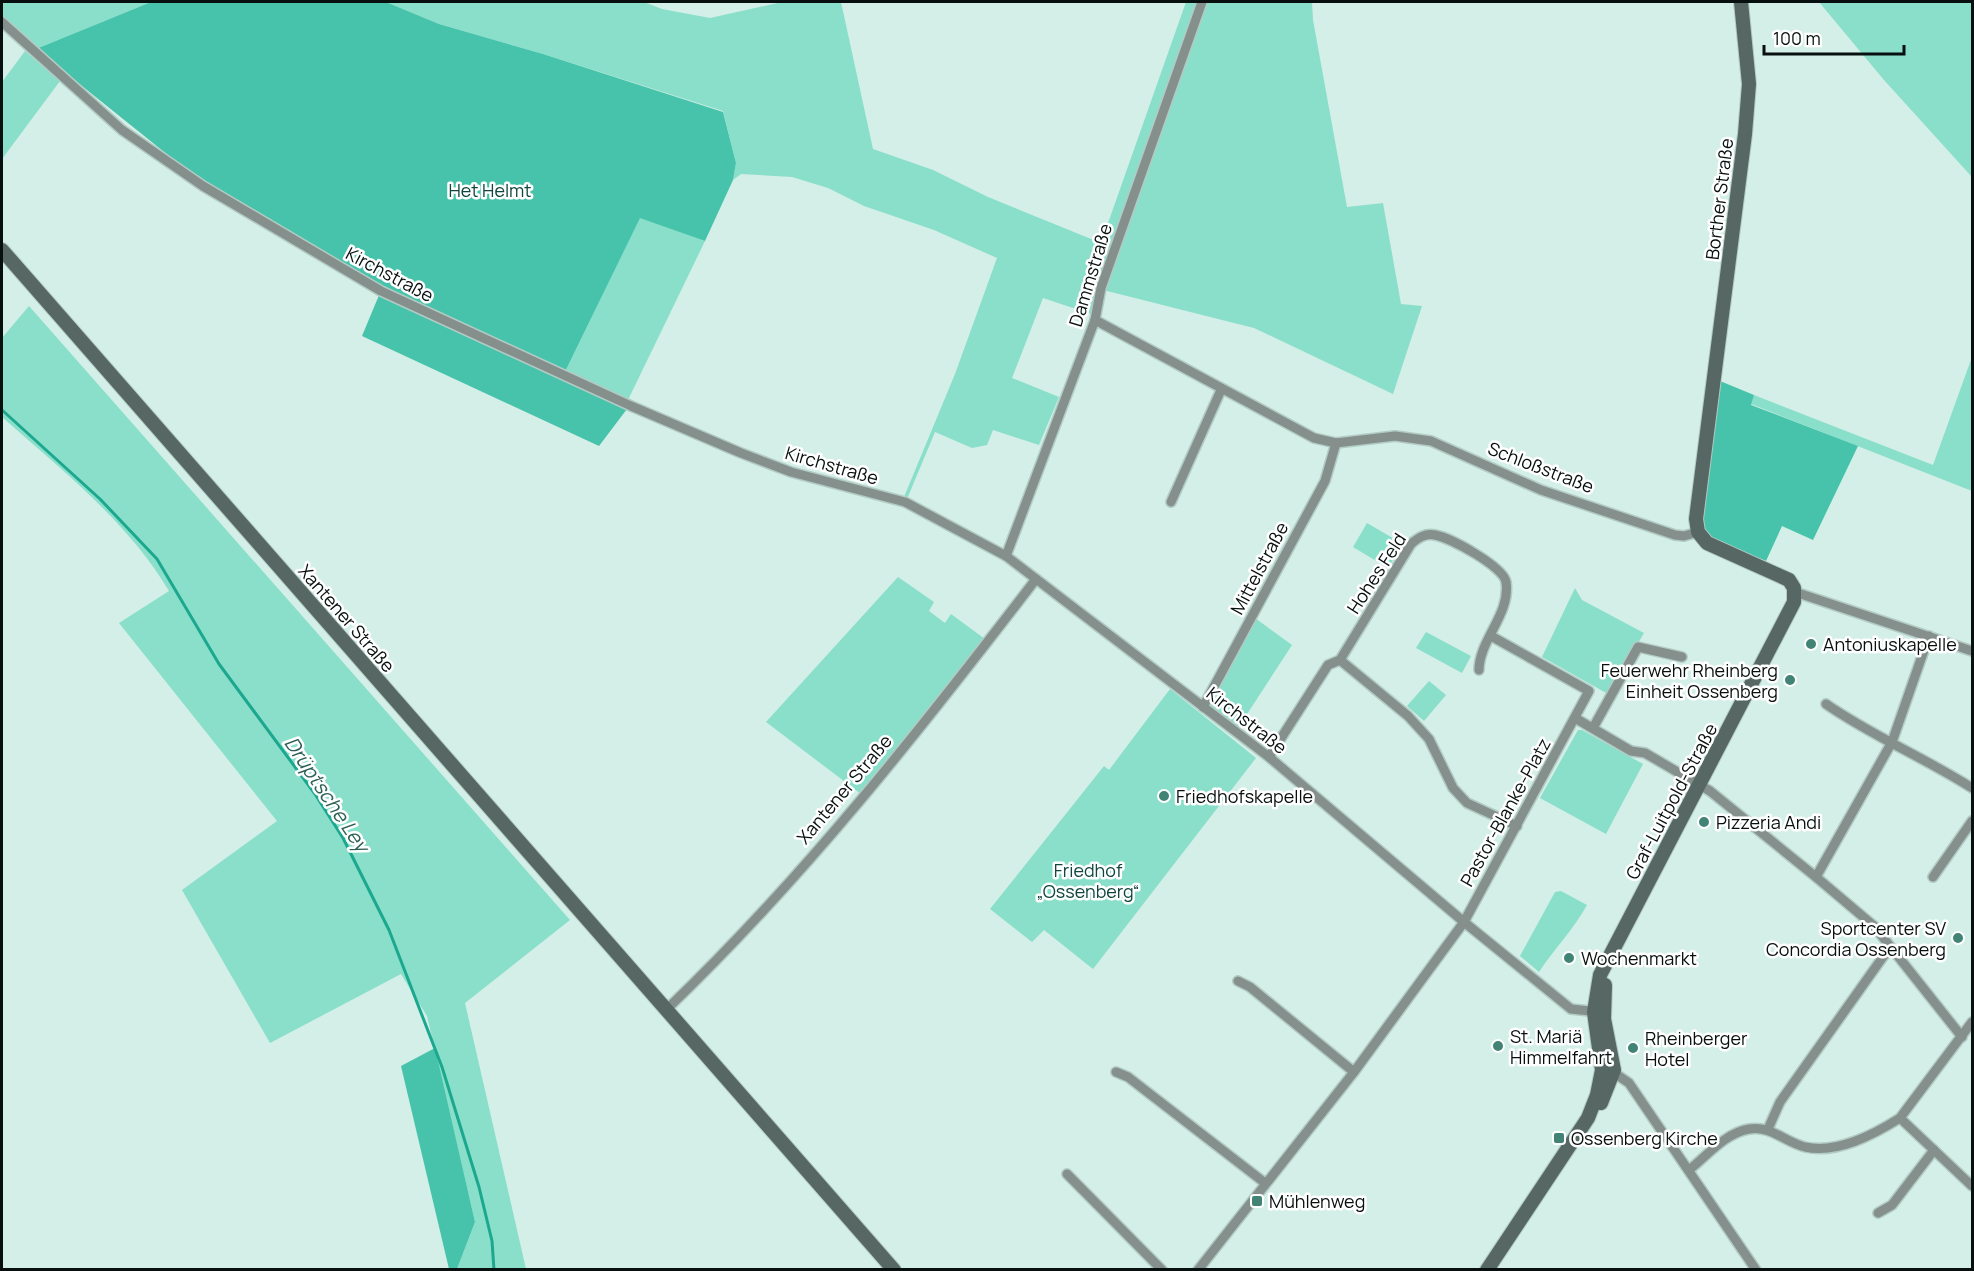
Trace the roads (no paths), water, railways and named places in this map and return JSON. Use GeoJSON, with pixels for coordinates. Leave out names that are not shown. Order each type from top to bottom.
{"type":"FeatureCollection","features":[{"type":"Feature","properties":{"kind":"street","name":"Dammstraße"},"geometry":{"type":"LineString","coordinates":[[1006,556],[1095,320],[1101,288],[1202,2]]}},
{"type":"Feature","properties":{"kind":"street","name":"Borther Straße"},"geometry":{"type":"LineString","coordinates":[[1698,532],[1696,519],[1698,495],[1745,134],[1749,84],[1741,2]]}},
{"type":"Feature","properties":{"kind":"street","name":"Kirchstraße"},"geometry":{"type":"LineString","coordinates":[[2,22],[122,130],[203,186],[381,291],[631,406],[741,453],[791,472],[905,502],[1006,556],[1269,757],[1571,1009],[1599,1012]]}},
{"type":"Feature","properties":{"kind":"street","name":"Xantener Straße"},"geometry":{"type":"LineString","coordinates":[[2,250],[894,1269]]}},
{"type":"Feature","properties":{"kind":"street","name":"Schloßstraße"},"geometry":{"type":"LineString","coordinates":[[1095,320],[1221,390],[1314,438],[1336,443],[1395,436],[1431,441],[1541,490],[1675,535],[1684,536],[1698,532]]}},
{"type":"Feature","properties":{"kind":"street"},"geometry":{"type":"LineString","coordinates":[[1171,502],[1221,390]]}},
{"type":"Feature","properties":{"kind":"street","name":"Mittelstraße"},"geometry":{"type":"LineString","coordinates":[[1203,706],[1325,482],[1336,443]]}},
{"type":"Feature","properties":{"kind":"street"},"geometry":{"type":"LineString","coordinates":[[1698,532],[1713,547],[1785,578],[1795,592],[1972,651]]}},
{"type":"Feature","properties":{"kind":"street","name":"Hohes Feld"},"geometry":{"type":"LineString","coordinates":[[1269,757],[1328,665],[1340,660],[1411,544],[1419,536],[1435,535],[1447,539],[1498,567],[1504,575],[1506,593],[1491,636],[1479,660],[1479,669]]}},
{"type":"Feature","properties":{"kind":"street","name":"Xantener Straße"},"geometry":{"type":"LineString","coordinates":[[666,1010],[705,973],[819,848],[968,668],[1036,579]]}},
{"type":"Feature","properties":{"kind":"street","name":"Graf-Luitpold-Straße"},"geometry":{"type":"LineString","coordinates":[[1487,1269],[1588,1118],[1608,1070],[1599,1012],[1598,982],[1606,962],[1792,609],[1795,592]]}},
{"type":"Feature","properties":{"kind":"street","name":"Pastor-Blanke-Platz"},"geometry":{"type":"LineString","coordinates":[[1464,922],[1589,692],[1491,636]]}},
{"type":"Feature","properties":{"kind":"street"},"geometry":{"type":"LineString","coordinates":[[1816,877],[1892,742],[1929,636]]}},
{"type":"Feature","properties":{"kind":"street"},"geometry":{"type":"LineString","coordinates":[[1593,728],[1638,647],[1682,657]]}},
{"type":"Feature","properties":{"kind":"street"},"geometry":{"type":"LineString","coordinates":[[1340,660],[1408,717],[1429,739],[1453,788],[1467,803],[1517,826]]}},
{"type":"Feature","properties":{"kind":"street"},"geometry":{"type":"LineString","coordinates":[[1826,704],[1851,721],[1972,788]]}},
{"type":"Feature","properties":{"kind":"street"},"geometry":{"type":"LineString","coordinates":[[1575,718],[1631,751],[1645,753],[1701,785],[1816,877],[1874,927],[1962,1037]]}},
{"type":"Feature","properties":{"kind":"street"},"geometry":{"type":"LineString","coordinates":[[1933,877],[1972,821]]}},
{"type":"Feature","properties":{"kind":"street"},"geometry":{"type":"LineString","coordinates":[[1198,1269],[1354,1072],[1464,922]]}},
{"type":"Feature","properties":{"kind":"street"},"geometry":{"type":"LineString","coordinates":[[1768,1129],[1780,1102],[1890,947]]}},
{"type":"Feature","properties":{"kind":"street"},"geometry":{"type":"LineString","coordinates":[[1238,981],[1250,987],[1354,1072]]}},
{"type":"Feature","properties":{"kind":"street"},"geometry":{"type":"LineString","coordinates":[[1689,1170],[1733,1134],[1750,1129],[1768,1129],[1805,1147],[1832,1148],[1864,1138],[1900,1118],[1972,1022]]}},
{"type":"Feature","properties":{"kind":"street"},"geometry":{"type":"LineString","coordinates":[[1608,1070],[1629,1083],[1756,1269]]}},
{"type":"Feature","properties":{"kind":"street"},"geometry":{"type":"LineString","coordinates":[[1116,1072],[1128,1077],[1265,1183]]}},
{"type":"Feature","properties":{"kind":"street"},"geometry":{"type":"LineString","coordinates":[[1900,1118],[1972,1186]]}},
{"type":"Feature","properties":{"kind":"street"},"geometry":{"type":"LineString","coordinates":[[1878,1213],[1892,1205],[1934,1150]]}},
{"type":"Feature","properties":{"kind":"street"},"geometry":{"type":"LineString","coordinates":[[1067,1174],[1162,1269]]}},
{"type":"Feature","properties":{"kind":"waterway","name":"Drüptsche Ley"},"geometry":{"type":"LineString","coordinates":[[2,410],[100,499],[157,559],[219,664],[315,794],[343,838],[389,930],[442,1067],[479,1187],[492,1241],[494,1270]]}},
{"type":"Feature","properties":{"kind":"place","name":"Antoniuskapelle"},"geometry":{"type":"Point","coordinates":[1811,644]}},
{"type":"Feature","properties":{"kind":"place","name":"Feuerwehr Rheinberg Einheit Ossenberg"},"geometry":{"type":"Point","coordinates":[1790,680]}},
{"type":"Feature","properties":{"kind":"place","name":"Friedhofskapelle"},"geometry":{"type":"Point","coordinates":[1164,796]}},
{"type":"Feature","properties":{"kind":"place","name":"Pizzeria Andi"},"geometry":{"type":"Point","coordinates":[1704,822]}},
{"type":"Feature","properties":{"kind":"place","name":"Sportcenter SV Concordia Ossenberg"},"geometry":{"type":"Point","coordinates":[1958,938]}},
{"type":"Feature","properties":{"kind":"place","name":"Wochenmarkt"},"geometry":{"type":"Point","coordinates":[1569,958]}},
{"type":"Feature","properties":{"kind":"place","name":"St. Mariä Himmelfahrt"},"geometry":{"type":"Point","coordinates":[1498,1046]}},
{"type":"Feature","properties":{"kind":"place","name":"Rheinberger Hotel"},"geometry":{"type":"Point","coordinates":[1633,1048]}},
{"type":"Feature","properties":{"kind":"place","name":"Ossenberg Kirche"},"geometry":{"type":"Point","coordinates":[1559,1138]}},
{"type":"Feature","properties":{"kind":"place","name":"Mühlenweg"},"geometry":{"type":"Point","coordinates":[1257,1201]}},
{"type":"Feature","properties":{"kind":"park label","name":"Het Helmt"},"geometry":{"type":"Point","coordinates":[490,190]}},
{"type":"Feature","properties":{"kind":"park label","name":"Friedhof „Ossenberg“"},"geometry":{"type":"Point","coordinates":[1088,880]}}]}
